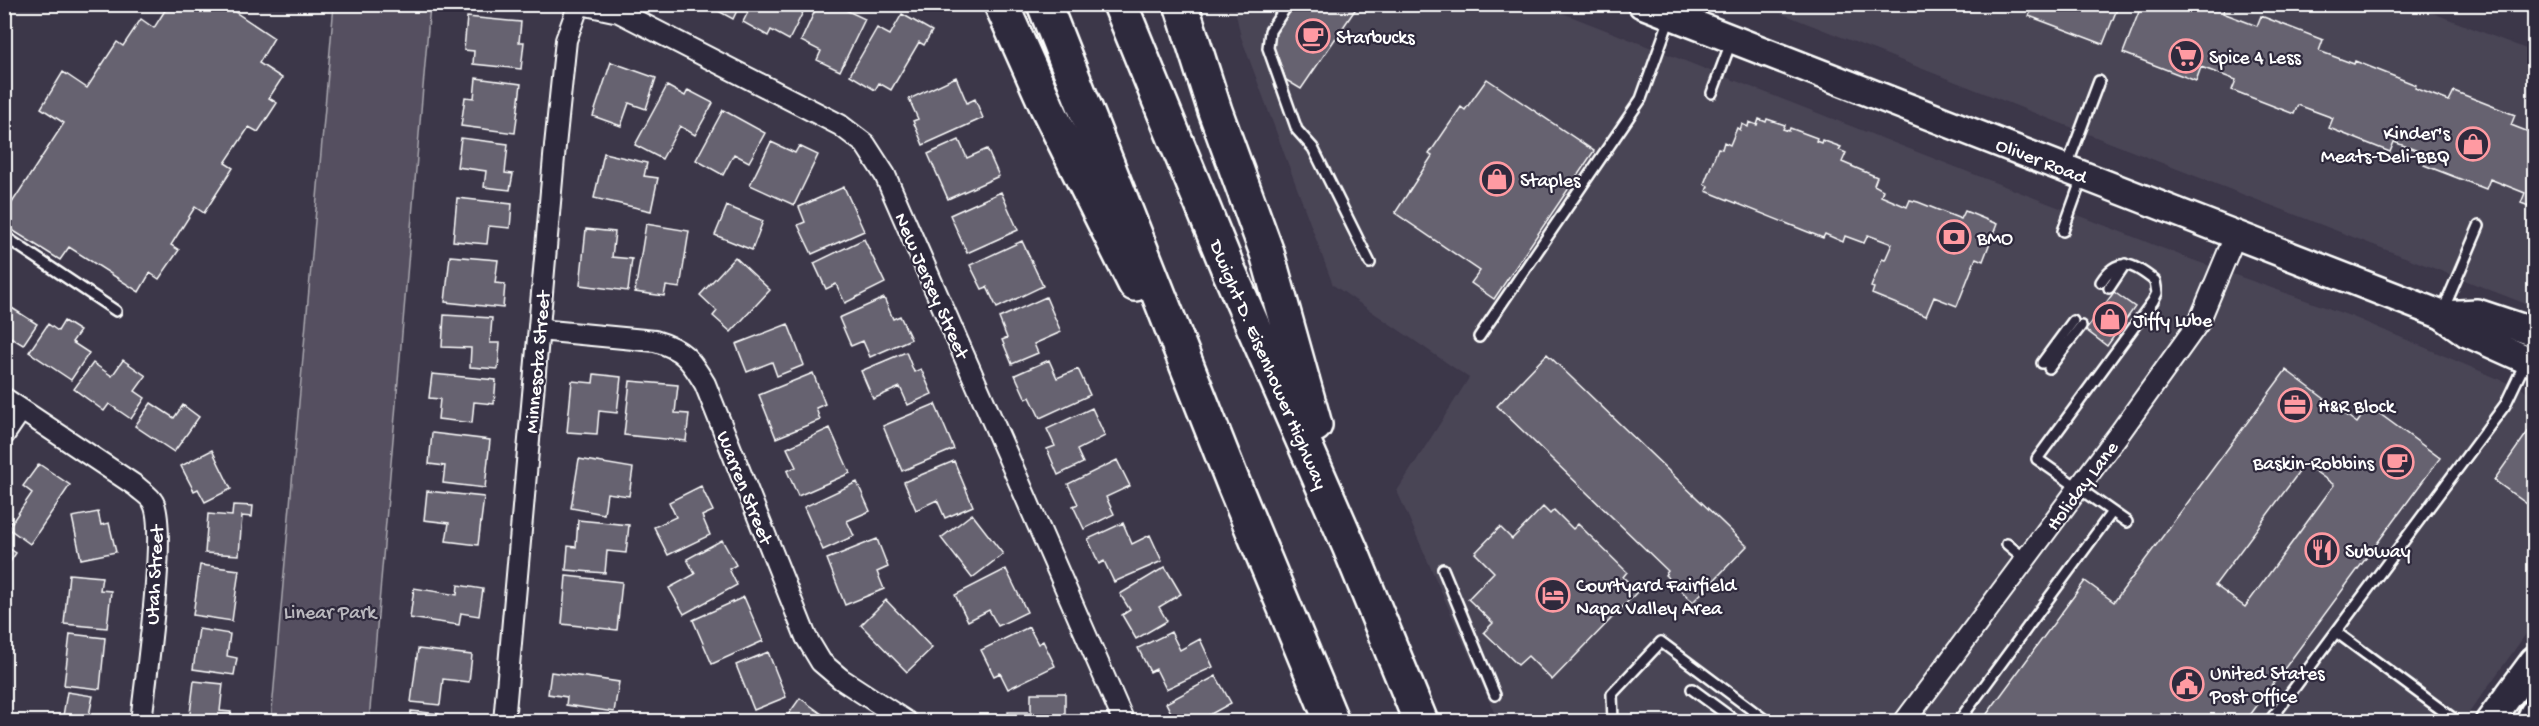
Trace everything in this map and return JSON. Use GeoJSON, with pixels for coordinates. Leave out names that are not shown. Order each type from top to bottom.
{"type":"FeatureCollection","features":[{"type":"Feature","properties":{"kind":"highway"},"geometry":{"type":"LineString","coordinates":[[1001,4],[1047,107],[1234,485]]}},
{"type":"Feature","properties":{"kind":"highway"},"geometry":{"type":"LineString","coordinates":[[1044,4],[1234,485],[1332,722]]}},
{"type":"Feature","properties":{"kind":"highway","name":"Dwight D. Eisenhower Highway"},"geometry":{"type":"LineString","coordinates":[[1120,4],[1421,722]]}},
{"type":"Feature","properties":{"kind":"highway"},"geometry":{"type":"LineString","coordinates":[[1181,4],[1215,111],[1266,252],[1350,548]]}},
{"type":"Feature","properties":{"kind":"highway"},"geometry":{"type":"LineString","coordinates":[[1304,656],[1323,722]]}},
{"type":"Feature","properties":{"kind":"street","name":"Minnesota Street"},"geometry":{"type":"LineString","coordinates":[[504,722],[566,40],[580,4]]}},
{"type":"Feature","properties":{"kind":"street","name":"New Jersey Street"},"geometry":{"type":"LineString","coordinates":[[580,4],[619,12],[840,125],[865,144],[885,175],[1124,722]]}},
{"type":"Feature","properties":{"kind":"street","name":"Oliver Road"},"geometry":{"type":"LineString","coordinates":[[1642,4],[1684,17],[1732,39],[2442,315],[2468,333],[2530,362]]}},
{"type":"Feature","properties":{"kind":"street","name":"Holiday Lane"},"geometry":{"type":"LineString","coordinates":[[1904,722],[2199,322],[2235,236]]}},
{"type":"Feature","properties":{"kind":"street","name":"Oliver Road"},"geometry":{"type":"LineString","coordinates":[[2442,315],[2477,313],[2535,332]]}},
{"type":"Feature","properties":{"kind":"street","name":"Warren Street"},"geometry":{"type":"LineString","coordinates":[[539,330],[655,341],[672,346],[689,358],[705,384],[807,637],[821,663],[841,679],[907,722]]}},
{"type":"Feature","properties":{"kind":"street","name":"Utah Street"},"geometry":{"type":"LineString","coordinates":[[4,398],[136,486],[153,502],[159,525],[158,559],[141,722]]}},
{"type":"Feature","properties":{"kind":"street"},"geometry":{"type":"LineString","coordinates":[[4,435],[21,410]]}},
{"type":"Feature","properties":{"kind":"street"},"geometry":{"type":"LineString","coordinates":[[2490,722],[2535,661]]}},
{"type":"Feature","properties":{"kind":"street"},"geometry":{"type":"LineString","coordinates":[[2530,722],[2535,714]]}},
{"type":"Feature","properties":{"kind":"lane"},"geometry":{"type":"LineString","coordinates":[[1288,4],[1270,31],[1268,48],[1298,130],[1313,148],[1370,263]]}},
{"type":"Feature","properties":{"kind":"lane"},"geometry":{"type":"LineString","coordinates":[[1479,337],[1641,99],[1684,17]]}},
{"type":"Feature","properties":{"kind":"lane"},"geometry":{"type":"LineString","coordinates":[[1712,93],[1732,39]]}},
{"type":"Feature","properties":{"kind":"lane"},"geometry":{"type":"LineString","coordinates":[[2063,231],[2074,172],[2099,81]]}},
{"type":"Feature","properties":{"kind":"lane"},"geometry":{"type":"LineString","coordinates":[[2442,315],[2479,226]]}},
{"type":"Feature","properties":{"kind":"lane"},"geometry":{"type":"LineString","coordinates":[[4,236],[116,311]]}},
{"type":"Feature","properties":{"kind":"lane"},"geometry":{"type":"LineString","coordinates":[[2105,285],[2109,270],[2125,264],[2142,270],[2155,281],[2157,292],[2153,301],[2037,459],[2127,522]]}},
{"type":"Feature","properties":{"kind":"lane"},"geometry":{"type":"LineString","coordinates":[[2046,366],[2077,324]]}},
{"type":"Feature","properties":{"kind":"lane"},"geometry":{"type":"LineString","coordinates":[[2269,722],[2505,405],[2530,362]]}},
{"type":"Feature","properties":{"kind":"lane"},"geometry":{"type":"LineString","coordinates":[[1958,722],[2112,512]]}},
{"type":"Feature","properties":{"kind":"lane"},"geometry":{"type":"LineString","coordinates":[[2007,544],[2025,559]]}},
{"type":"Feature","properties":{"kind":"lane"},"geometry":{"type":"LineString","coordinates":[[1443,569],[1495,695]]}},
{"type":"Feature","properties":{"kind":"lane"},"geometry":{"type":"LineString","coordinates":[[2336,632],[2458,722]]}},
{"type":"Feature","properties":{"kind":"lane"},"geometry":{"type":"LineString","coordinates":[[1612,722],[1612,694],[1661,642],[1768,722]]}},
{"type":"Feature","properties":{"kind":"lane"},"geometry":{"type":"LineString","coordinates":[[1692,688],[1737,722]]}},
{"type":"Feature","properties":{"kind":"shaded area"},"geometry":{"type":"Polygon","coordinates":[[[1234,5],[1542,5],[2190,259],[2353,317],[2534,394],[2534,623],[2463,721],[1498,721],[1397,491],[1469,378],[1333,285],[1241,37],[1234,5]]]}},
{"type":"Feature","properties":{"kind":"shaded area"},"geometry":{"type":"Polygon","coordinates":[[[1760,5],[2412,5],[2534,52],[2534,307],[2190,174],[1760,5]]]}},
{"type":"Feature","properties":{"kind":"green space","name":"Linear Park"},"geometry":{"type":"Polygon","coordinates":[[[334,5],[430,5],[369,721],[271,721],[334,5]]]}},
{"type":"Feature","properties":{"kind":"building"},"geometry":{"type":"Polygon","coordinates":[[[169,4],[178,4],[185,9],[188,4],[223,4],[274,38],[259,63],[282,78],[269,98],[277,103],[258,132],[249,127],[225,163],[233,168],[204,213],[195,207],[171,245],[179,250],[159,279],[150,273],[139,292],[69,247],[60,260],[4,225],[4,215],[64,123],[41,108],[63,72],[87,88],[117,42],[123,46],[141,19],[154,28],[169,4]]]}},
{"type":"Feature","properties":{"kind":"building"},"geometry":{"type":"Polygon","coordinates":[[[462,4],[515,4],[514,11],[462,4]]]}},
{"type":"Feature","properties":{"kind":"building"},"geometry":{"type":"Polygon","coordinates":[[[710,4],[740,4],[733,19],[709,6],[710,4]]]}},
{"type":"Feature","properties":{"kind":"building"},"geometry":{"type":"Polygon","coordinates":[[[752,4],[807,4],[789,40],[771,30],[768,36],[743,22],[752,4]]]}},
{"type":"Feature","properties":{"kind":"building"},"geometry":{"type":"Polygon","coordinates":[[[818,4],[833,4],[865,19],[840,71],[817,60],[821,51],[801,41],[818,4]]]}},
{"type":"Feature","properties":{"kind":"building"},"geometry":{"type":"Polygon","coordinates":[[[1294,4],[1359,4],[1301,89],[1286,80],[1273,45],[1274,34],[1294,4]]]}},
{"type":"Feature","properties":{"kind":"building"},"geometry":{"type":"Polygon","coordinates":[[[2034,4],[2119,4],[2103,44],[2029,16],[2034,4]]]}},
{"type":"Feature","properties":{"kind":"building"},"geometry":{"type":"Polygon","coordinates":[[[2142,4],[2226,4],[2223,13],[2257,26],[2261,16],[2323,40],[2319,51],[2354,64],[2355,61],[2416,85],[2415,88],[2449,101],[2454,91],[2515,115],[2511,125],[2534,134],[2534,208],[2521,203],[2525,193],[2490,179],[2486,189],[2424,165],[2429,155],[2394,142],[2390,152],[2329,128],[2333,118],[2298,105],[2294,114],[2232,90],[2236,80],[2201,67],[2196,81],[2123,53],[2142,4]]]}},
{"type":"Feature","properties":{"kind":"building"},"geometry":{"type":"Polygon","coordinates":[[[2517,4],[2534,4],[2534,12],[2517,4]]]}},
{"type":"Feature","properties":{"kind":"building"},"geometry":{"type":"Polygon","coordinates":[[[902,14],[932,31],[924,45],[919,42],[891,90],[879,83],[875,90],[850,75],[877,28],[890,35],[902,14]]]}},
{"type":"Feature","properties":{"kind":"building"},"geometry":{"type":"Polygon","coordinates":[[[467,17],[521,22],[519,42],[524,42],[521,69],[473,64],[474,51],[464,50],[467,17]]]}},
{"type":"Feature","properties":{"kind":"building"},"geometry":{"type":"Polygon","coordinates":[[[611,62],[656,78],[646,109],[629,103],[621,126],[593,116],[611,62]]]}},
{"type":"Feature","properties":{"kind":"building"},"geometry":{"type":"Polygon","coordinates":[[[956,77],[967,103],[975,99],[983,118],[923,145],[913,121],[918,119],[909,99],[956,77]]]}},
{"type":"Feature","properties":{"kind":"building"},"geometry":{"type":"Polygon","coordinates":[[[476,78],[521,84],[515,133],[461,126],[465,97],[474,98],[476,78]]]}},
{"type":"Feature","properties":{"kind":"building"},"geometry":{"type":"Polygon","coordinates":[[[1487,79],[1594,151],[1494,299],[1471,283],[1480,271],[1395,213],[1432,156],[1429,154],[1461,107],[1465,110],[1487,79]]]}},
{"type":"Feature","properties":{"kind":"building"},"geometry":{"type":"Polygon","coordinates":[[[667,86],[685,96],[688,90],[713,103],[695,135],[680,126],[662,159],[635,145],[667,86]]]}},
{"type":"Feature","properties":{"kind":"building"},"geometry":{"type":"Polygon","coordinates":[[[723,110],[765,133],[749,162],[734,154],[723,175],[696,160],[723,110]]]}},
{"type":"Feature","properties":{"kind":"building"},"geometry":{"type":"Polygon","coordinates":[[[1759,119],[1785,125],[1783,129],[1789,131],[1790,128],[1817,138],[1816,141],[1821,143],[1822,140],[1841,147],[1839,150],[1846,153],[1842,162],[1877,177],[1874,185],[1883,190],[1881,196],[1907,207],[1910,200],[1918,202],[1961,219],[1965,211],[1997,224],[1983,261],[1976,258],[1957,306],[1934,297],[1926,316],[1872,294],[1874,288],[1871,287],[1882,259],[1885,260],[1892,244],[1868,235],[1864,243],[1845,236],[1843,242],[1825,234],[1823,238],[1706,191],[1708,186],[1704,184],[1718,148],[1722,149],[1724,142],[1730,145],[1737,128],[1740,130],[1742,124],[1748,127],[1749,122],[1757,125],[1759,119]]]}},
{"type":"Feature","properties":{"kind":"building"},"geometry":{"type":"Polygon","coordinates":[[[461,138],[508,144],[505,173],[513,174],[510,190],[484,187],[486,171],[457,167],[461,138]]]}},
{"type":"Feature","properties":{"kind":"building"},"geometry":{"type":"Polygon","coordinates":[[[959,140],[967,158],[987,149],[999,176],[948,199],[928,154],[959,140]]]}},
{"type":"Feature","properties":{"kind":"building"},"geometry":{"type":"Polygon","coordinates":[[[771,142],[795,153],[799,146],[818,155],[794,205],[750,185],[771,142]]]}},
{"type":"Feature","properties":{"kind":"building"},"geometry":{"type":"Polygon","coordinates":[[[604,153],[647,163],[644,176],[658,178],[651,211],[594,198],[604,153]]]}},
{"type":"Feature","properties":{"kind":"building"},"geometry":{"type":"Polygon","coordinates":[[[844,187],[864,231],[812,254],[798,225],[805,222],[799,207],[844,187]]]}},
{"type":"Feature","properties":{"kind":"building"},"geometry":{"type":"Polygon","coordinates":[[[1001,192],[1018,230],[967,253],[950,215],[1001,192]]]}},
{"type":"Feature","properties":{"kind":"building"},"geometry":{"type":"Polygon","coordinates":[[[457,198],[512,204],[510,228],[489,226],[487,244],[453,241],[457,198]]]}},
{"type":"Feature","properties":{"kind":"building"},"geometry":{"type":"Polygon","coordinates":[[[727,206],[763,221],[752,250],[715,235],[727,206]]]}},
{"type":"Feature","properties":{"kind":"building"},"geometry":{"type":"Polygon","coordinates":[[[646,224],[689,231],[680,288],[666,286],[664,296],[635,292],[646,224]]]}},
{"type":"Feature","properties":{"kind":"building"},"geometry":{"type":"Polygon","coordinates":[[[586,229],[615,232],[612,257],[632,259],[628,291],[580,285],[586,229]]]}},
{"type":"Feature","properties":{"kind":"building"},"geometry":{"type":"Polygon","coordinates":[[[864,239],[885,283],[845,303],[836,284],[826,289],[814,263],[864,239]]]}},
{"type":"Feature","properties":{"kind":"building"},"geometry":{"type":"Polygon","coordinates":[[[1022,241],[1043,286],[997,308],[987,287],[982,289],[970,265],[1022,241]]]}},
{"type":"Feature","properties":{"kind":"building"},"geometry":{"type":"Polygon","coordinates":[[[450,256],[498,260],[495,283],[505,284],[503,308],[445,302],[450,256]]]}},
{"type":"Feature","properties":{"kind":"building"},"geometry":{"type":"Polygon","coordinates":[[[735,257],[770,290],[731,332],[713,316],[717,311],[700,295],[735,257]]]}},
{"type":"Feature","properties":{"kind":"building","name":"Jiffy Lube"},"geometry":{"type":"Polygon","coordinates":[[[2114,292],[2135,307],[2107,346],[2086,330],[2114,292]]]}},
{"type":"Feature","properties":{"kind":"building"},"geometry":{"type":"Polygon","coordinates":[[[1046,297],[1061,332],[1034,344],[1038,353],[1012,364],[1002,340],[1007,338],[999,318],[1046,297]]]}},
{"type":"Feature","properties":{"kind":"building"},"geometry":{"type":"Polygon","coordinates":[[[884,298],[893,319],[900,316],[911,339],[870,357],[863,341],[851,346],[839,318],[884,298]]]}},
{"type":"Feature","properties":{"kind":"building"},"geometry":{"type":"Polygon","coordinates":[[[4,303],[37,324],[23,345],[4,333],[4,303]]]}},
{"type":"Feature","properties":{"kind":"building"},"geometry":{"type":"Polygon","coordinates":[[[444,315],[492,318],[490,343],[500,343],[498,369],[470,367],[471,348],[442,347],[444,315]]]}},
{"type":"Feature","properties":{"kind":"building"},"geometry":{"type":"Polygon","coordinates":[[[64,321],[80,331],[72,342],[89,353],[71,380],[29,352],[48,324],[58,331],[64,321]]]}},
{"type":"Feature","properties":{"kind":"building"},"geometry":{"type":"Polygon","coordinates":[[[788,324],[804,365],[777,376],[772,362],[747,372],[736,344],[788,324]]]}},
{"type":"Feature","properties":{"kind":"building"},"geometry":{"type":"Polygon","coordinates":[[[906,352],[914,372],[921,369],[932,394],[908,405],[900,387],[873,399],[861,371],[906,352]]]}},
{"type":"Feature","properties":{"kind":"building"},"geometry":{"type":"Polygon","coordinates":[[[1547,354],[1747,546],[1693,602],[1665,575],[1668,571],[1497,406],[1547,354]]]}},
{"type":"Feature","properties":{"kind":"building"},"geometry":{"type":"Polygon","coordinates":[[[123,360],[146,376],[135,391],[145,398],[131,419],[109,404],[104,411],[74,389],[93,363],[112,376],[123,360]]]}},
{"type":"Feature","properties":{"kind":"building"},"geometry":{"type":"Polygon","coordinates":[[[1049,360],[1057,378],[1078,369],[1090,395],[1040,418],[1030,397],[1026,399],[1015,375],[1049,360]]]}},
{"type":"Feature","properties":{"kind":"building"},"geometry":{"type":"Polygon","coordinates":[[[2286,370],[2357,423],[2369,406],[2440,458],[2245,722],[1981,722],[2085,581],[2114,602],[2286,370]],[[2305,464],[2215,585],[2245,607],[2334,485],[2305,464]]]}},
{"type":"Feature","properties":{"kind":"building"},"geometry":{"type":"Polygon","coordinates":[[[813,373],[825,404],[816,408],[820,420],[776,438],[759,395],[813,373]]]}},
{"type":"Feature","properties":{"kind":"building"},"geometry":{"type":"Polygon","coordinates":[[[432,374],[496,380],[494,404],[474,402],[472,423],[438,419],[440,399],[429,398],[432,374]]]}},
{"type":"Feature","properties":{"kind":"building"},"geometry":{"type":"Polygon","coordinates":[[[594,374],[621,377],[617,413],[599,411],[597,434],[567,432],[572,381],[593,383],[594,374]]]}},
{"type":"Feature","properties":{"kind":"building"},"geometry":{"type":"Polygon","coordinates":[[[630,381],[678,385],[675,413],[689,414],[686,441],[624,435],[630,381]]]}},
{"type":"Feature","properties":{"kind":"building"},"geometry":{"type":"Polygon","coordinates":[[[151,403],[174,418],[183,405],[199,417],[174,452],[135,426],[151,403]]]}},
{"type":"Feature","properties":{"kind":"building"},"geometry":{"type":"Polygon","coordinates":[[[935,404],[954,449],[902,471],[883,426],[935,404]]]}},
{"type":"Feature","properties":{"kind":"building"},"geometry":{"type":"Polygon","coordinates":[[[1092,408],[1105,436],[1077,450],[1083,463],[1058,475],[1047,449],[1055,446],[1047,429],[1092,408]]]}},
{"type":"Feature","properties":{"kind":"building"},"geometry":{"type":"Polygon","coordinates":[[[2534,423],[2534,509],[2494,480],[2534,423]]]}},
{"type":"Feature","properties":{"kind":"building"},"geometry":{"type":"Polygon","coordinates":[[[830,428],[850,473],[798,496],[787,471],[796,467],[787,448],[830,428]]]}},
{"type":"Feature","properties":{"kind":"building"},"geometry":{"type":"Polygon","coordinates":[[[432,433],[490,440],[485,488],[443,483],[445,466],[429,464],[432,433]]]}},
{"type":"Feature","properties":{"kind":"building"},"geometry":{"type":"Polygon","coordinates":[[[212,450],[231,489],[205,502],[198,489],[194,491],[181,466],[212,450]]]}},
{"type":"Feature","properties":{"kind":"building"},"geometry":{"type":"Polygon","coordinates":[[[579,459],[633,468],[629,496],[607,493],[604,514],[571,508],[579,459]]]}},
{"type":"Feature","properties":{"kind":"building"},"geometry":{"type":"Polygon","coordinates":[[[1117,460],[1130,486],[1106,497],[1114,514],[1084,529],[1073,506],[1078,504],[1068,484],[1117,460]]]}},
{"type":"Feature","properties":{"kind":"building"},"geometry":{"type":"Polygon","coordinates":[[[954,461],[973,506],[945,518],[937,500],[916,510],[904,482],[954,461]]]}},
{"type":"Feature","properties":{"kind":"building"},"geometry":{"type":"Polygon","coordinates":[[[39,464],[70,485],[30,544],[8,528],[32,493],[23,486],[39,464]]]}},
{"type":"Feature","properties":{"kind":"building"},"geometry":{"type":"Polygon","coordinates":[[[857,482],[870,511],[847,521],[854,536],[823,550],[804,507],[857,482]]]}},
{"type":"Feature","properties":{"kind":"building"},"geometry":{"type":"Polygon","coordinates":[[[701,486],[713,511],[702,516],[710,535],[668,555],[654,527],[676,517],[669,502],[701,486]]]}},
{"type":"Feature","properties":{"kind":"building"},"geometry":{"type":"Polygon","coordinates":[[[427,491],[484,497],[478,545],[446,541],[449,523],[424,520],[427,491]]]}},
{"type":"Feature","properties":{"kind":"building"},"geometry":{"type":"Polygon","coordinates":[[[233,505],[253,506],[252,517],[242,516],[239,555],[205,553],[208,514],[232,516],[233,505]]]}},
{"type":"Feature","properties":{"kind":"building","name":"Courtyard Fairfield Napa Valley Area"},"geometry":{"type":"Polygon","coordinates":[[[1543,507],[1550,514],[1554,510],[1573,529],[1578,524],[1627,572],[1623,577],[1638,591],[1552,680],[1528,656],[1518,665],[1484,632],[1493,623],[1468,599],[1494,572],[1475,553],[1500,527],[1512,539],[1543,507]]]}},
{"type":"Feature","properties":{"kind":"building"},"geometry":{"type":"Polygon","coordinates":[[[98,512],[101,525],[109,523],[116,552],[81,559],[72,517],[98,512]]]}},
{"type":"Feature","properties":{"kind":"building"},"geometry":{"type":"Polygon","coordinates":[[[972,514],[1003,554],[972,578],[941,538],[972,514]]]}},
{"type":"Feature","properties":{"kind":"building"},"geometry":{"type":"Polygon","coordinates":[[[578,520],[629,525],[626,553],[607,551],[605,573],[566,570],[568,546],[576,547],[578,520]]]}},
{"type":"Feature","properties":{"kind":"building"},"geometry":{"type":"Polygon","coordinates":[[[1123,523],[1132,544],[1150,535],[1162,561],[1114,582],[1104,561],[1099,564],[1088,539],[1123,523]]]}},
{"type":"Feature","properties":{"kind":"building"},"geometry":{"type":"Polygon","coordinates":[[[877,539],[888,567],[877,572],[884,589],[845,605],[827,559],[877,539]]]}},
{"type":"Feature","properties":{"kind":"building"},"geometry":{"type":"Polygon","coordinates":[[[722,540],[736,565],[729,569],[737,585],[684,614],[669,588],[695,574],[687,559],[722,540]]]}},
{"type":"Feature","properties":{"kind":"building"},"geometry":{"type":"Polygon","coordinates":[[[4,545],[16,553],[4,571],[4,545]]]}},
{"type":"Feature","properties":{"kind":"building"},"geometry":{"type":"Polygon","coordinates":[[[200,565],[239,570],[232,621],[193,615],[200,565]]]}},
{"type":"Feature","properties":{"kind":"building"},"geometry":{"type":"Polygon","coordinates":[[[1165,567],[1181,594],[1159,607],[1167,621],[1136,639],[1122,615],[1130,610],[1120,594],[1165,567]]]}},
{"type":"Feature","properties":{"kind":"building"},"geometry":{"type":"Polygon","coordinates":[[[1006,569],[1027,612],[998,626],[989,610],[968,621],[955,595],[1006,569]]]}},
{"type":"Feature","properties":{"kind":"building"},"geometry":{"type":"Polygon","coordinates":[[[69,574],[102,577],[100,590],[111,591],[107,628],[64,624],[69,574]]]}},
{"type":"Feature","properties":{"kind":"building"},"geometry":{"type":"Polygon","coordinates":[[[566,576],[622,582],[617,630],[562,624],[566,576]]]}},
{"type":"Feature","properties":{"kind":"building"},"geometry":{"type":"Polygon","coordinates":[[[458,585],[483,589],[479,616],[461,613],[459,625],[410,618],[414,588],[457,595],[458,585]]]}},
{"type":"Feature","properties":{"kind":"building"},"geometry":{"type":"Polygon","coordinates":[[[744,597],[763,641],[712,664],[693,620],[744,597]]]}},
{"type":"Feature","properties":{"kind":"building"},"geometry":{"type":"Polygon","coordinates":[[[886,600],[932,648],[907,672],[861,625],[886,600]]]}},
{"type":"Feature","properties":{"kind":"building"},"geometry":{"type":"Polygon","coordinates":[[[1029,627],[1038,644],[1043,641],[1055,666],[1008,689],[1000,673],[994,676],[981,650],[1029,627]]]}},
{"type":"Feature","properties":{"kind":"building"},"geometry":{"type":"Polygon","coordinates":[[[199,629],[230,634],[227,656],[237,658],[234,675],[193,669],[199,629]]]}},
{"type":"Feature","properties":{"kind":"building"},"geometry":{"type":"Polygon","coordinates":[[[1171,632],[1180,650],[1200,639],[1213,667],[1166,689],[1156,669],[1150,672],[1138,648],[1171,632]]]}},
{"type":"Feature","properties":{"kind":"building"},"geometry":{"type":"Polygon","coordinates":[[[70,634],[105,638],[100,689],[64,685],[70,634]]]}},
{"type":"Feature","properties":{"kind":"building"},"geometry":{"type":"Polygon","coordinates":[[[418,649],[472,655],[469,682],[443,679],[440,705],[411,702],[418,649]]]}},
{"type":"Feature","properties":{"kind":"building"},"geometry":{"type":"Polygon","coordinates":[[[768,652],[786,697],[754,710],[736,665],[768,652]]]}},
{"type":"Feature","properties":{"kind":"building"},"geometry":{"type":"Polygon","coordinates":[[[551,672],[619,682],[614,712],[566,705],[567,697],[548,694],[551,672]]]}},
{"type":"Feature","properties":{"kind":"building"},"geometry":{"type":"Polygon","coordinates":[[[1216,676],[1231,703],[1209,715],[1213,722],[1176,722],[1166,703],[1216,676]]]}},
{"type":"Feature","properties":{"kind":"building"},"geometry":{"type":"Polygon","coordinates":[[[194,681],[223,684],[220,711],[231,712],[230,722],[189,722],[194,681]]]}},
{"type":"Feature","properties":{"kind":"building"},"geometry":{"type":"Polygon","coordinates":[[[67,692],[93,696],[88,720],[95,722],[62,722],[67,692]]]}},
{"type":"Feature","properties":{"kind":"building"},"geometry":{"type":"Polygon","coordinates":[[[1031,693],[1065,693],[1065,722],[1008,722],[1008,712],[1031,712],[1031,693]]]}},
{"type":"Feature","properties":{"kind":"building"},"geometry":{"type":"Polygon","coordinates":[[[800,698],[833,722],[783,722],[800,698]]]}},
{"type":"Feature","properties":{"kind":"building"},"geometry":{"type":"Polygon","coordinates":[[[411,711],[439,714],[438,722],[410,722],[411,711]]]}},
{"type":"Feature","properties":{"kind":"place","name":"Starbucks"},"geometry":{"type":"Point","coordinates":[1313,36]}},
{"type":"Feature","properties":{"kind":"place","name":"Spice 4 Less"},"geometry":{"type":"Point","coordinates":[2186,56]}},
{"type":"Feature","properties":{"kind":"place","name":"Kinder's Meats-Deli-BBQ"},"geometry":{"type":"Point","coordinates":[2473,144]}},
{"type":"Feature","properties":{"kind":"place","name":"Staples"},"geometry":{"type":"Point","coordinates":[1497,179]}},
{"type":"Feature","properties":{"kind":"place","name":"BMO"},"geometry":{"type":"Point","coordinates":[1954,237]}},
{"type":"Feature","properties":{"kind":"place","name":"Jiffy Lube"},"geometry":{"type":"Point","coordinates":[2110,319]}},
{"type":"Feature","properties":{"kind":"place","name":"H&R Block"},"geometry":{"type":"Point","coordinates":[2295,405]}},
{"type":"Feature","properties":{"kind":"place","name":"Baskin-Robbins"},"geometry":{"type":"Point","coordinates":[2397,462]}},
{"type":"Feature","properties":{"kind":"place","name":"Subway"},"geometry":{"type":"Point","coordinates":[2322,550]}},
{"type":"Feature","properties":{"kind":"place","name":"Courtyard Fairfield Napa Valley Area"},"geometry":{"type":"Point","coordinates":[1553,595]}},
{"type":"Feature","properties":{"kind":"place","name":"United States Post Office"},"geometry":{"type":"Point","coordinates":[2187,684]}}]}
